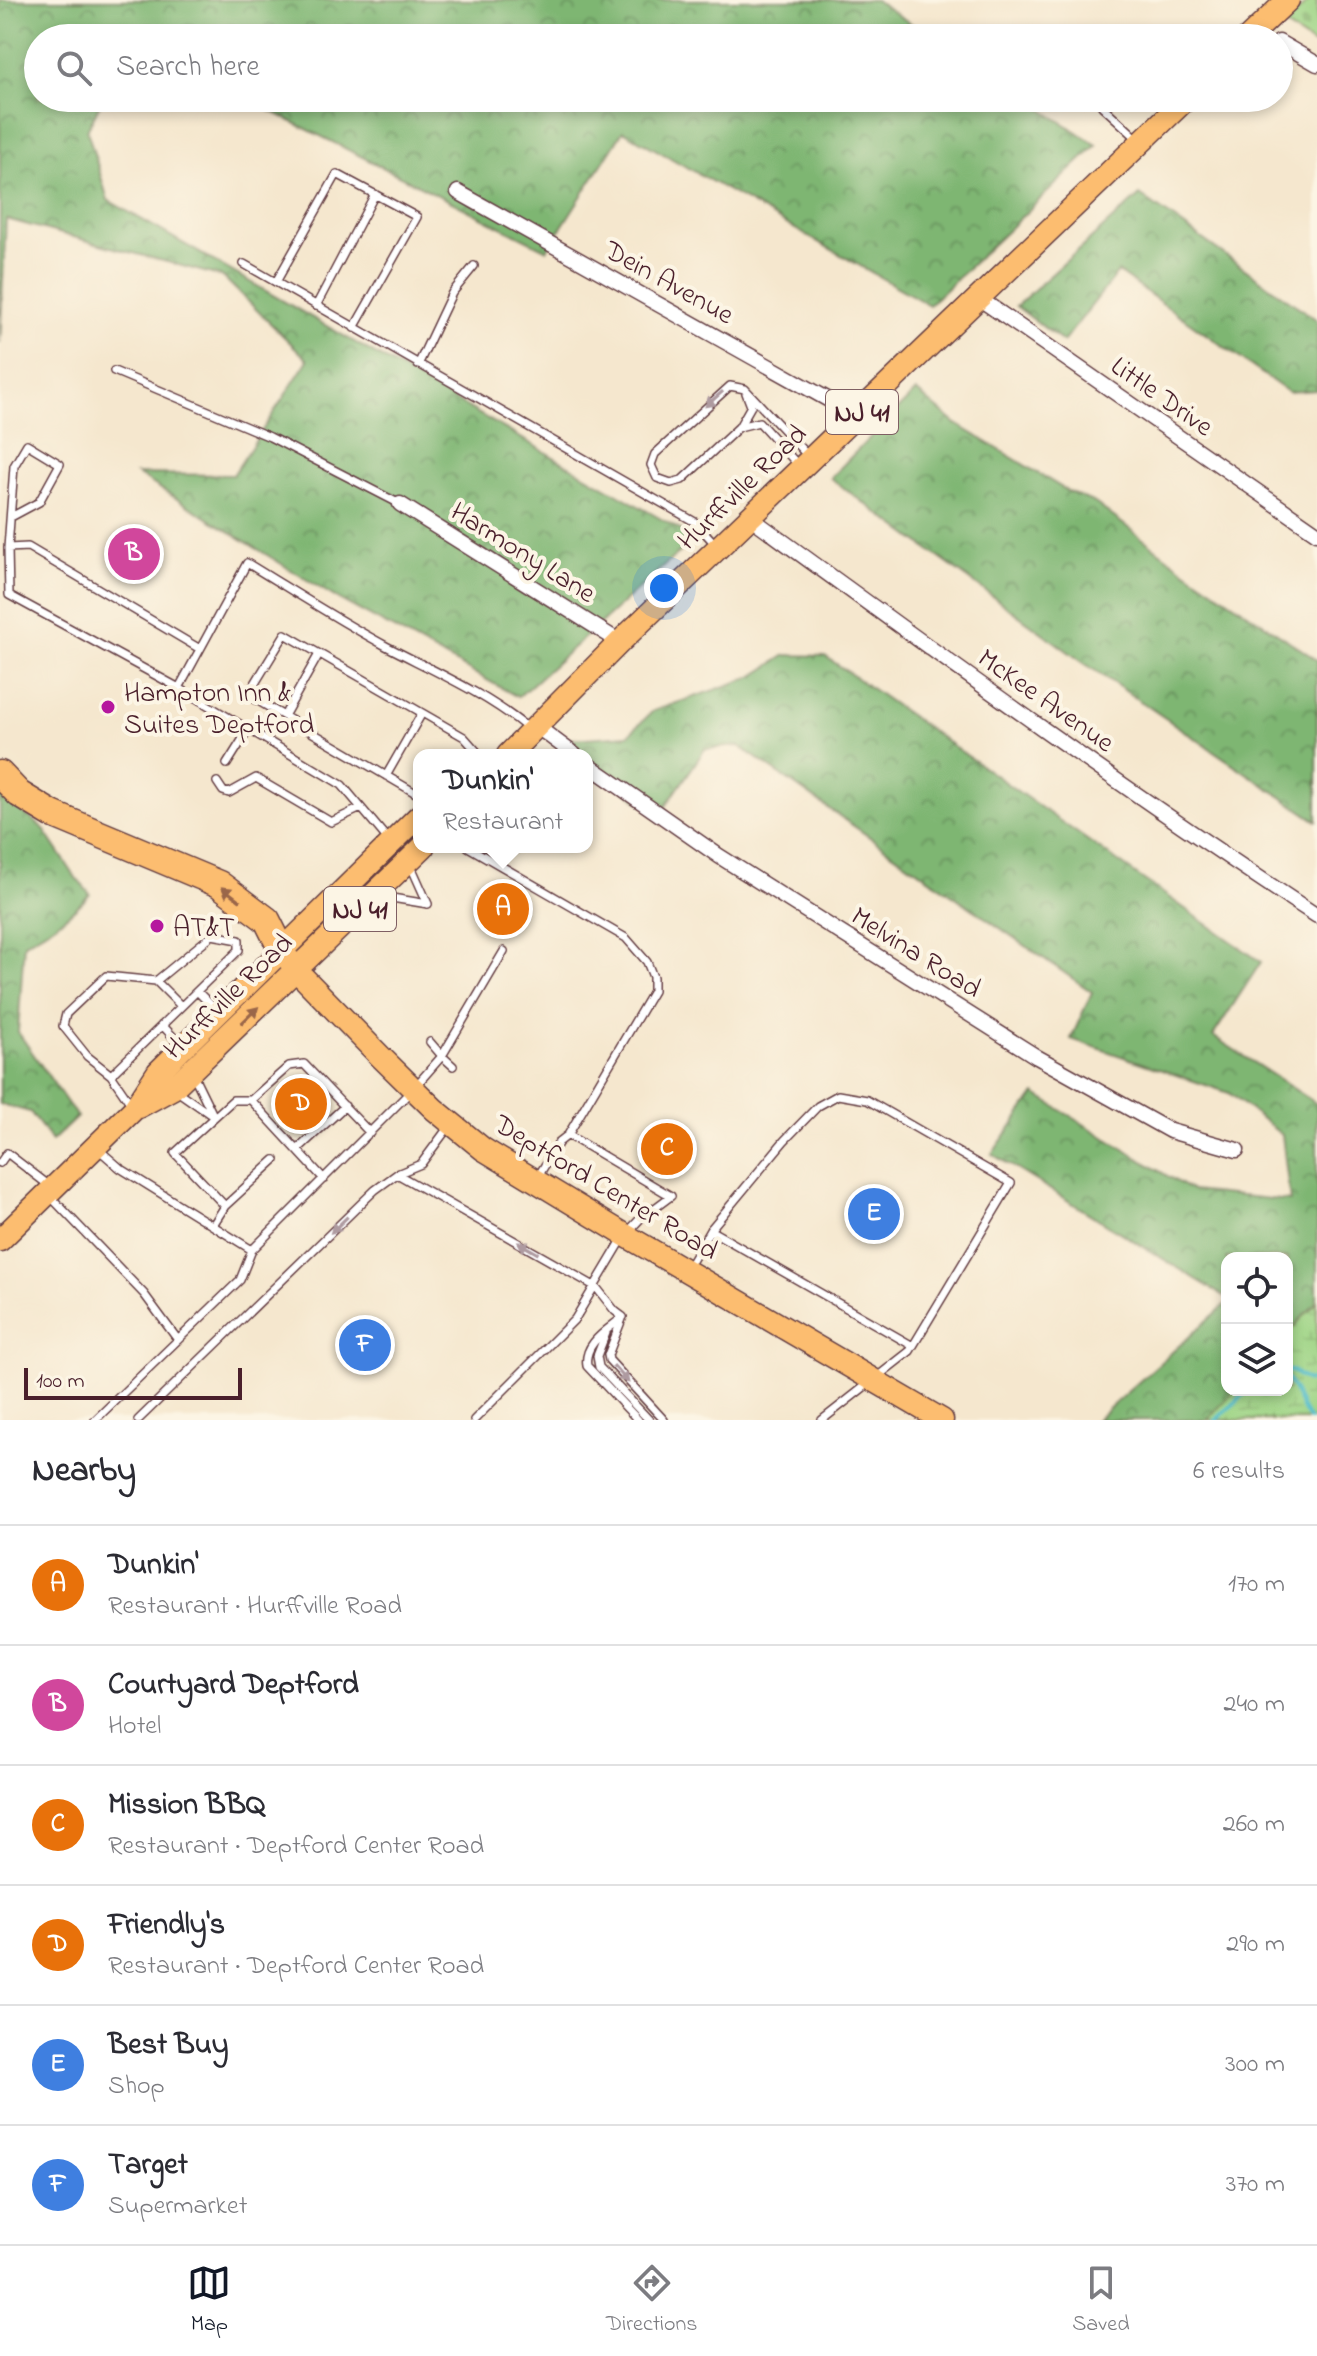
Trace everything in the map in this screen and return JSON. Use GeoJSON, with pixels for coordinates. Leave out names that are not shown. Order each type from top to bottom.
{"type":"FeatureCollection","features":[{"type":"Feature","properties":{"kind":"highway"},"geometry":{"type":"LineString","coordinates":[[0,774],[19,794],[52,814],[219,884],[267,920],[289,960]]}},
{"type":"Feature","properties":{"kind":"main road"},"geometry":{"type":"LineString","coordinates":[[1268,24],[1288,0]]}},
{"type":"Feature","properties":{"kind":"main road","name":"Hurffville Road"},"geometry":{"type":"LineString","coordinates":[[513,749],[620,642],[1173,112]]}},
{"type":"Feature","properties":{"kind":"main road","name":"Hurffville Road"},"geometry":{"type":"LineString","coordinates":[[134,1109],[173,1088],[191,1070],[413,822]]}},
{"type":"Feature","properties":{"kind":"main road","name":"Hurffville Road"},"geometry":{"type":"LineString","coordinates":[[0,1240],[134,1109],[158,1072],[219,1013],[374,895],[416,854]]}},
{"type":"Feature","properties":{"kind":"main road","name":"Deptford Center Road"},"geometry":{"type":"LineString","coordinates":[[289,960],[413,1089],[483,1149],[942,1420]]}},
{"type":"Feature","properties":{"kind":"street"},"geometry":{"type":"LineString","coordinates":[[1293,50],[1317,64]]}},
{"type":"Feature","properties":{"kind":"street","name":"Dein Avenue"},"geometry":{"type":"LineString","coordinates":[[458,192],[829,400],[854,420]]}},
{"type":"Feature","properties":{"kind":"street","name":"Little Drive"},"geometry":{"type":"LineString","coordinates":[[980,299],[1317,533]]}},
{"type":"Feature","properties":{"kind":"street","name":"Harmony Lane"},"geometry":{"type":"LineString","coordinates":[[400,504],[620,642]]}},
{"type":"Feature","properties":{"kind":"street","name":"McKee Avenue"},"geometry":{"type":"LineString","coordinates":[[751,518],[981,685],[1240,866],[1317,916]]}},
{"type":"Feature","properties":{"kind":"street"},"geometry":{"type":"LineString","coordinates":[[533,728],[566,749]]}},
{"type":"Feature","properties":{"kind":"street","name":"Melvina Road"},"geometry":{"type":"LineString","coordinates":[[593,768],[719,856],[1037,1057],[1170,1131],[1237,1150]]}},
{"type":"Feature","properties":{"kind":"lane"},"geometry":{"type":"LineString","coordinates":[[1109,112],[1142,142]]}},
{"type":"Feature","properties":{"kind":"lane"},"geometry":{"type":"LineString","coordinates":[[276,282],[337,174],[417,217],[354,328]]}},
{"type":"Feature","properties":{"kind":"lane"},"geometry":{"type":"LineString","coordinates":[[316,306],[375,194]]}},
{"type":"Feature","properties":{"kind":"lane"},"geometry":{"type":"LineString","coordinates":[[244,264],[695,522],[719,548]]}},
{"type":"Feature","properties":{"kind":"lane"},"geometry":{"type":"LineString","coordinates":[[418,365],[452,293],[474,266]]}},
{"type":"Feature","properties":{"kind":"lane"},"geometry":{"type":"LineString","coordinates":[[114,371],[270,437],[400,504]]}},
{"type":"Feature","properties":{"kind":"lane"},"geometry":{"type":"LineString","coordinates":[[745,389],[751,406],[739,427],[682,480],[671,483],[657,478],[651,465],[655,454],[730,386],[745,389],[807,464]]}},
{"type":"Feature","properties":{"kind":"lane"},"geometry":{"type":"LineString","coordinates":[[739,427],[759,422],[807,464]]}},
{"type":"Feature","properties":{"kind":"lane"},"geometry":{"type":"LineString","coordinates":[[11,517],[39,502],[60,464],[27,444],[14,466],[8,548],[9,595],[179,688],[342,785],[391,844]]}},
{"type":"Feature","properties":{"kind":"lane"},"geometry":{"type":"LineString","coordinates":[[8,548],[28,547],[200,649]]}},
{"type":"Feature","properties":{"kind":"lane"},"geometry":{"type":"LineString","coordinates":[[179,688],[247,563],[533,728]]}},
{"type":"Feature","properties":{"kind":"lane"},"geometry":{"type":"LineString","coordinates":[[413,792],[248,695],[285,634],[464,737],[475,749]]}},
{"type":"Feature","properties":{"kind":"lane"},"geometry":{"type":"LineString","coordinates":[[284,716],[319,654]]}},
{"type":"Feature","properties":{"kind":"lane"},"geometry":{"type":"LineString","coordinates":[[386,776],[422,713]]}},
{"type":"Feature","properties":{"kind":"lane"},"geometry":{"type":"LineString","coordinates":[[227,764],[249,729]]}},
{"type":"Feature","properties":{"kind":"lane"},"geometry":{"type":"LineString","coordinates":[[217,782],[223,791],[229,793],[256,778],[331,822],[361,808]]}},
{"type":"Feature","properties":{"kind":"lane"},"geometry":{"type":"LineString","coordinates":[[478,853],[626,938],[647,962],[653,977],[653,991],[568,1135],[559,1142],[535,1181]]}},
{"type":"Feature","properties":{"kind":"lane"},"geometry":{"type":"LineString","coordinates":[[374,895],[428,904],[416,854]]}},
{"type":"Feature","properties":{"kind":"lane"},"geometry":{"type":"LineString","coordinates":[[111,1075],[239,950],[237,938],[212,935],[156,981]]}},
{"type":"Feature","properties":{"kind":"lane"},"geometry":{"type":"LineString","coordinates":[[95,1420],[240,1280],[252,1250],[370,1133],[442,1056],[504,951]]}},
{"type":"Feature","properties":{"kind":"lane"},"geometry":{"type":"LineString","coordinates":[[134,1109],[111,1075],[87,1056],[63,1026],[66,1014],[106,976],[156,981],[181,1006]]}},
{"type":"Feature","properties":{"kind":"lane"},"geometry":{"type":"LineString","coordinates":[[197,991],[219,1013]]}},
{"type":"Feature","properties":{"kind":"lane"},"geometry":{"type":"LineString","coordinates":[[162,1025],[183,1047]]}},
{"type":"Feature","properties":{"kind":"lane"},"geometry":{"type":"LineString","coordinates":[[430,1042],[453,1066]]}},
{"type":"Feature","properties":{"kind":"lane"},"geometry":{"type":"LineString","coordinates":[[225,1206],[175,1153],[233,1100],[251,1100],[289,1066],[299,1064],[309,1067],[370,1133]]}},
{"type":"Feature","properties":{"kind":"lane"},"geometry":{"type":"LineString","coordinates":[[191,1070],[214,1117]]}},
{"type":"Feature","properties":{"kind":"lane"},"geometry":{"type":"LineString","coordinates":[[173,1088],[214,1117]]}},
{"type":"Feature","properties":{"kind":"lane"},"geometry":{"type":"LineString","coordinates":[[687,1270],[710,1230],[784,1141],[818,1106],[838,1095],[867,1100],[1011,1183],[910,1351],[822,1420]]}},
{"type":"Feature","properties":{"kind":"lane"},"geometry":{"type":"LineString","coordinates":[[251,1100],[324,1179]]}},
{"type":"Feature","properties":{"kind":"lane"},"geometry":{"type":"LineString","coordinates":[[297,1150],[345,1106]]}},
{"type":"Feature","properties":{"kind":"lane"},"geometry":{"type":"LineString","coordinates":[[138,1420],[375,1190],[397,1174],[421,1164],[451,1123]]}},
{"type":"Feature","properties":{"kind":"lane"},"geometry":{"type":"LineString","coordinates":[[474,1420],[575,1319],[625,1235],[640,1219],[671,1196],[568,1135]]}},
{"type":"Feature","properties":{"kind":"lane"},"geometry":{"type":"LineString","coordinates":[[95,1146],[120,1168],[252,1250]]}},
{"type":"Feature","properties":{"kind":"lane"},"geometry":{"type":"LineString","coordinates":[[0,1163],[7,1153],[50,1191],[144,1294],[178,1340]]}},
{"type":"Feature","properties":{"kind":"lane"},"geometry":{"type":"LineString","coordinates":[[213,1225],[225,1206],[275,1160]]}},
{"type":"Feature","properties":{"kind":"lane"},"geometry":{"type":"LineString","coordinates":[[397,1174],[596,1287],[623,1317]]}},
{"type":"Feature","properties":{"kind":"lane"},"geometry":{"type":"LineString","coordinates":[[710,1230],[913,1346]]}},
{"type":"Feature","properties":{"kind":"lane"},"geometry":{"type":"LineString","coordinates":[[623,1317],[593,1342],[586,1357],[587,1366],[638,1420]]}},
{"type":"Feature","properties":{"kind":"lane"},"geometry":{"type":"LineString","coordinates":[[623,1317],[608,1355],[609,1360],[664,1420]]}},
{"type":"Feature","properties":{"kind":"lane"},"geometry":{"type":"LineString","coordinates":[[607,1331],[597,1356],[599,1367],[649,1420]]}},
{"type":"Feature","properties":{"kind":"green space"},"geometry":{"type":"Polygon","coordinates":[[[0,0],[875,0],[912,24],[24,24],[24,112],[96,112],[87,130],[108,200],[682,531],[684,548],[518,697],[333,596],[137,474],[233,475],[308,360],[223,277],[6,219],[0,343],[0,0]]]}},
{"type":"Feature","properties":{"kind":"green space"},"geometry":{"type":"Polygon","coordinates":[[[1310,0],[1317,0],[1317,47],[1293,31],[1293,24],[1285,24],[1310,0]]]}},
{"type":"Feature","properties":{"kind":"green space"},"geometry":{"type":"Polygon","coordinates":[[[273,112],[1046,112],[1097,145],[929,305],[623,131],[547,250],[273,112]]]}},
{"type":"Feature","properties":{"kind":"green space"},"geometry":{"type":"Polygon","coordinates":[[[1140,195],[1317,320],[1317,390],[1288,392],[1118,272],[1063,342],[1016,306],[1140,195]]]}},
{"type":"Feature","properties":{"kind":"green space"},"geometry":{"type":"Polygon","coordinates":[[[916,391],[955,423],[1069,492],[1095,503],[1186,571],[1317,660],[1317,821],[1081,661],[830,478],[916,391]]]}},
{"type":"Feature","properties":{"kind":"green space"},"geometry":{"type":"Polygon","coordinates":[[[786,655],[825,656],[1261,962],[1213,1036],[1317,1104],[1317,1302],[1293,1328],[1293,1252],[1221,1252],[1221,1294],[992,1154],[1035,1094],[1192,1191],[1290,1201],[1282,1135],[1229,1093],[1071,1039],[1092,992],[739,746],[705,749],[659,816],[593,766],[593,749],[578,749],[570,739],[628,735],[653,711],[752,677],[786,655]]]}},
{"type":"Feature","properties":{"kind":"green space"},"geometry":{"type":"Polygon","coordinates":[[[0,794],[43,828],[90,894],[59,922],[24,943],[18,1032],[77,1117],[52,1141],[30,1112],[0,1104],[0,794]]]}},
{"type":"Feature","properties":{"kind":"green space"},"geometry":{"type":"Polygon","coordinates":[[[1317,1302],[1317,1420],[1207,1420],[1229,1396],[1293,1396],[1293,1328],[1317,1302]]]}},
{"type":"Feature","properties":{"kind":"green space"},"geometry":{"type":"Polygon","coordinates":[[[1221,1308],[1221,1396],[1229,1396],[1207,1420],[1096,1420],[1221,1308]]]}},
{"type":"Feature","properties":{"kind":"waterway"},"geometry":{"type":"LineString","coordinates":[[1293,1372],[1308,1381],[1317,1379]]}},
{"type":"Feature","properties":{"kind":"waterway"},"geometry":{"type":"LineString","coordinates":[[1293,1388],[1310,1420]]}},
{"type":"Feature","properties":{"kind":"waterway"},"geometry":{"type":"LineString","coordinates":[[1216,1420],[1242,1396]]}},
{"type":"Feature","properties":{"kind":"place","name":"Courtyard Deptford"},"geometry":{"type":"Point","coordinates":[134,554]}},
{"type":"Feature","properties":{"kind":"place","name":"Hampton Inn & Suites Deptford"},"geometry":{"type":"Point","coordinates":[108,707]}},
{"type":"Feature","properties":{"kind":"place","name":"Dunkin'"},"geometry":{"type":"Point","coordinates":[503,909]}},
{"type":"Feature","properties":{"kind":"place","name":"AT&T"},"geometry":{"type":"Point","coordinates":[157,926]}},
{"type":"Feature","properties":{"kind":"place","name":"Friendly's"},"geometry":{"type":"Point","coordinates":[301,1104]}},
{"type":"Feature","properties":{"kind":"place","name":"Mission BBQ"},"geometry":{"type":"Point","coordinates":[667,1149]}},
{"type":"Feature","properties":{"kind":"place","name":"Best Buy"},"geometry":{"type":"Point","coordinates":[874,1214]}},
{"type":"Feature","properties":{"kind":"place","name":"Target"},"geometry":{"type":"Point","coordinates":[365,1345]}}]}
